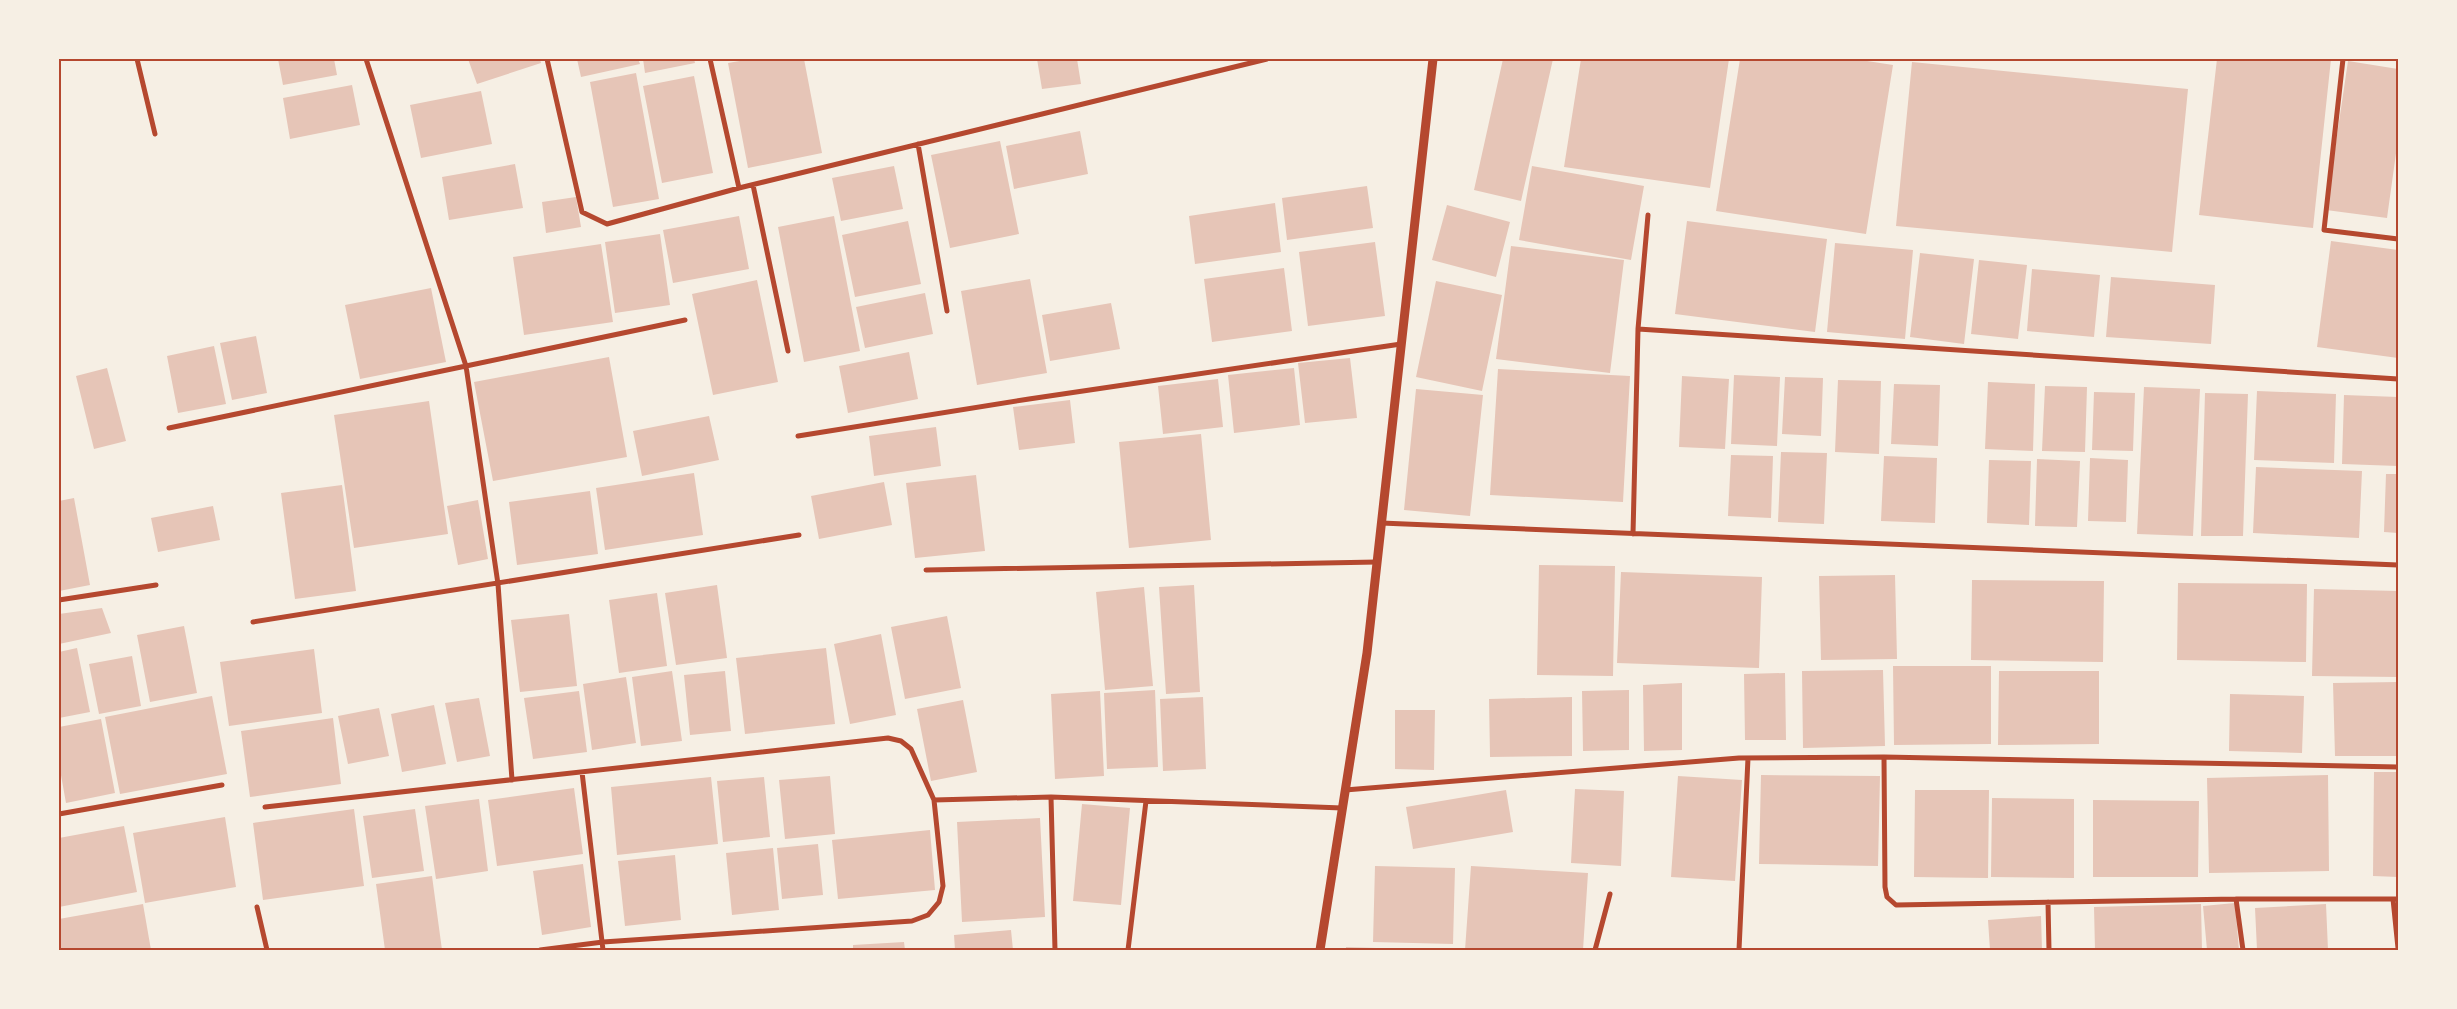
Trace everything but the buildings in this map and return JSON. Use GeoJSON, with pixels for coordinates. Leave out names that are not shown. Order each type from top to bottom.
{"type":"FeatureCollection","features":[{"type":"Feature","properties":{"kind":"street"},"geometry":{"type":"LineString","coordinates":[[137,59],[154,134]]}},
{"type":"Feature","properties":{"kind":"street"},"geometry":{"type":"LineString","coordinates":[[366,59],[466,366],[498,584],[512,780]]}},
{"type":"Feature","properties":{"kind":"street"},"geometry":{"type":"LineString","coordinates":[[548,59],[582,212],[607,224],[739,188],[1267,59]]}},
{"type":"Feature","properties":{"kind":"street"},"geometry":{"type":"LineString","coordinates":[[710,59],[739,188]]}},
{"type":"Feature","properties":{"kind":"street"},"geometry":{"type":"LineString","coordinates":[[1320,950],[1366,653],[1433,59]]}},
{"type":"Feature","properties":{"kind":"street"},"geometry":{"type":"LineString","coordinates":[[2343,59],[2324,230],[2398,239]]}},
{"type":"Feature","properties":{"kind":"street"},"geometry":{"type":"LineString","coordinates":[[918,144],[948,311]]}},
{"type":"Feature","properties":{"kind":"street"},"geometry":{"type":"LineString","coordinates":[[753,185],[788,351]]}},
{"type":"Feature","properties":{"kind":"street"},"geometry":{"type":"LineString","coordinates":[[1633,534],[1638,329],[1648,215]]}},
{"type":"Feature","properties":{"kind":"street"},"geometry":{"type":"LineString","coordinates":[[169,428],[685,320]]}},
{"type":"Feature","properties":{"kind":"street"},"geometry":{"type":"LineString","coordinates":[[1638,329],[2398,379]]}},
{"type":"Feature","properties":{"kind":"street"},"geometry":{"type":"LineString","coordinates":[[798,436],[1401,344]]}},
{"type":"Feature","properties":{"kind":"street"},"geometry":{"type":"LineString","coordinates":[[1382,523],[2398,565]]}},
{"type":"Feature","properties":{"kind":"street"},"geometry":{"type":"LineString","coordinates":[[253,622],[799,535]]}},
{"type":"Feature","properties":{"kind":"street"},"geometry":{"type":"LineString","coordinates":[[926,570],[1377,562]]}},
{"type":"Feature","properties":{"kind":"street"},"geometry":{"type":"LineString","coordinates":[[59,600],[156,585]]}},
{"type":"Feature","properties":{"kind":"street"},"geometry":{"type":"LineString","coordinates":[[265,806],[888,738],[900,741],[911,749],[934,800],[943,886],[938,902],[928,915],[912,921],[602,942],[540,950]]}},
{"type":"Feature","properties":{"kind":"street"},"geometry":{"type":"LineString","coordinates":[[1345,790],[1748,758],[1884,757],[2398,767]]}},
{"type":"Feature","properties":{"kind":"street"},"geometry":{"type":"LineString","coordinates":[[1884,757],[1885,887],[1887,897],[1896,906],[2236,899],[2396,899],[2398,948]]}},
{"type":"Feature","properties":{"kind":"street"},"geometry":{"type":"LineString","coordinates":[[1739,950],[1748,758]]}},
{"type":"Feature","properties":{"kind":"street"},"geometry":{"type":"LineString","coordinates":[[582,772],[603,950]]}},
{"type":"Feature","properties":{"kind":"street"},"geometry":{"type":"LineString","coordinates":[[59,814],[222,785]]}},
{"type":"Feature","properties":{"kind":"street"},"geometry":{"type":"LineString","coordinates":[[934,800],[1051,797],[1342,808]]}},
{"type":"Feature","properties":{"kind":"street"},"geometry":{"type":"LineString","coordinates":[[1051,797],[1055,950]]}},
{"type":"Feature","properties":{"kind":"street"},"geometry":{"type":"LineString","coordinates":[[1128,950],[1146,801]]}},
{"type":"Feature","properties":{"kind":"street"},"geometry":{"type":"LineString","coordinates":[[1596,950],[1610,894]]}},
{"type":"Feature","properties":{"kind":"street"},"geometry":{"type":"LineString","coordinates":[[2236,899],[2243,950]]}},
{"type":"Feature","properties":{"kind":"street"},"geometry":{"type":"LineString","coordinates":[[2048,902],[2049,950]]}},
{"type":"Feature","properties":{"kind":"street"},"geometry":{"type":"LineString","coordinates":[[257,906],[267,950]]}}]}
